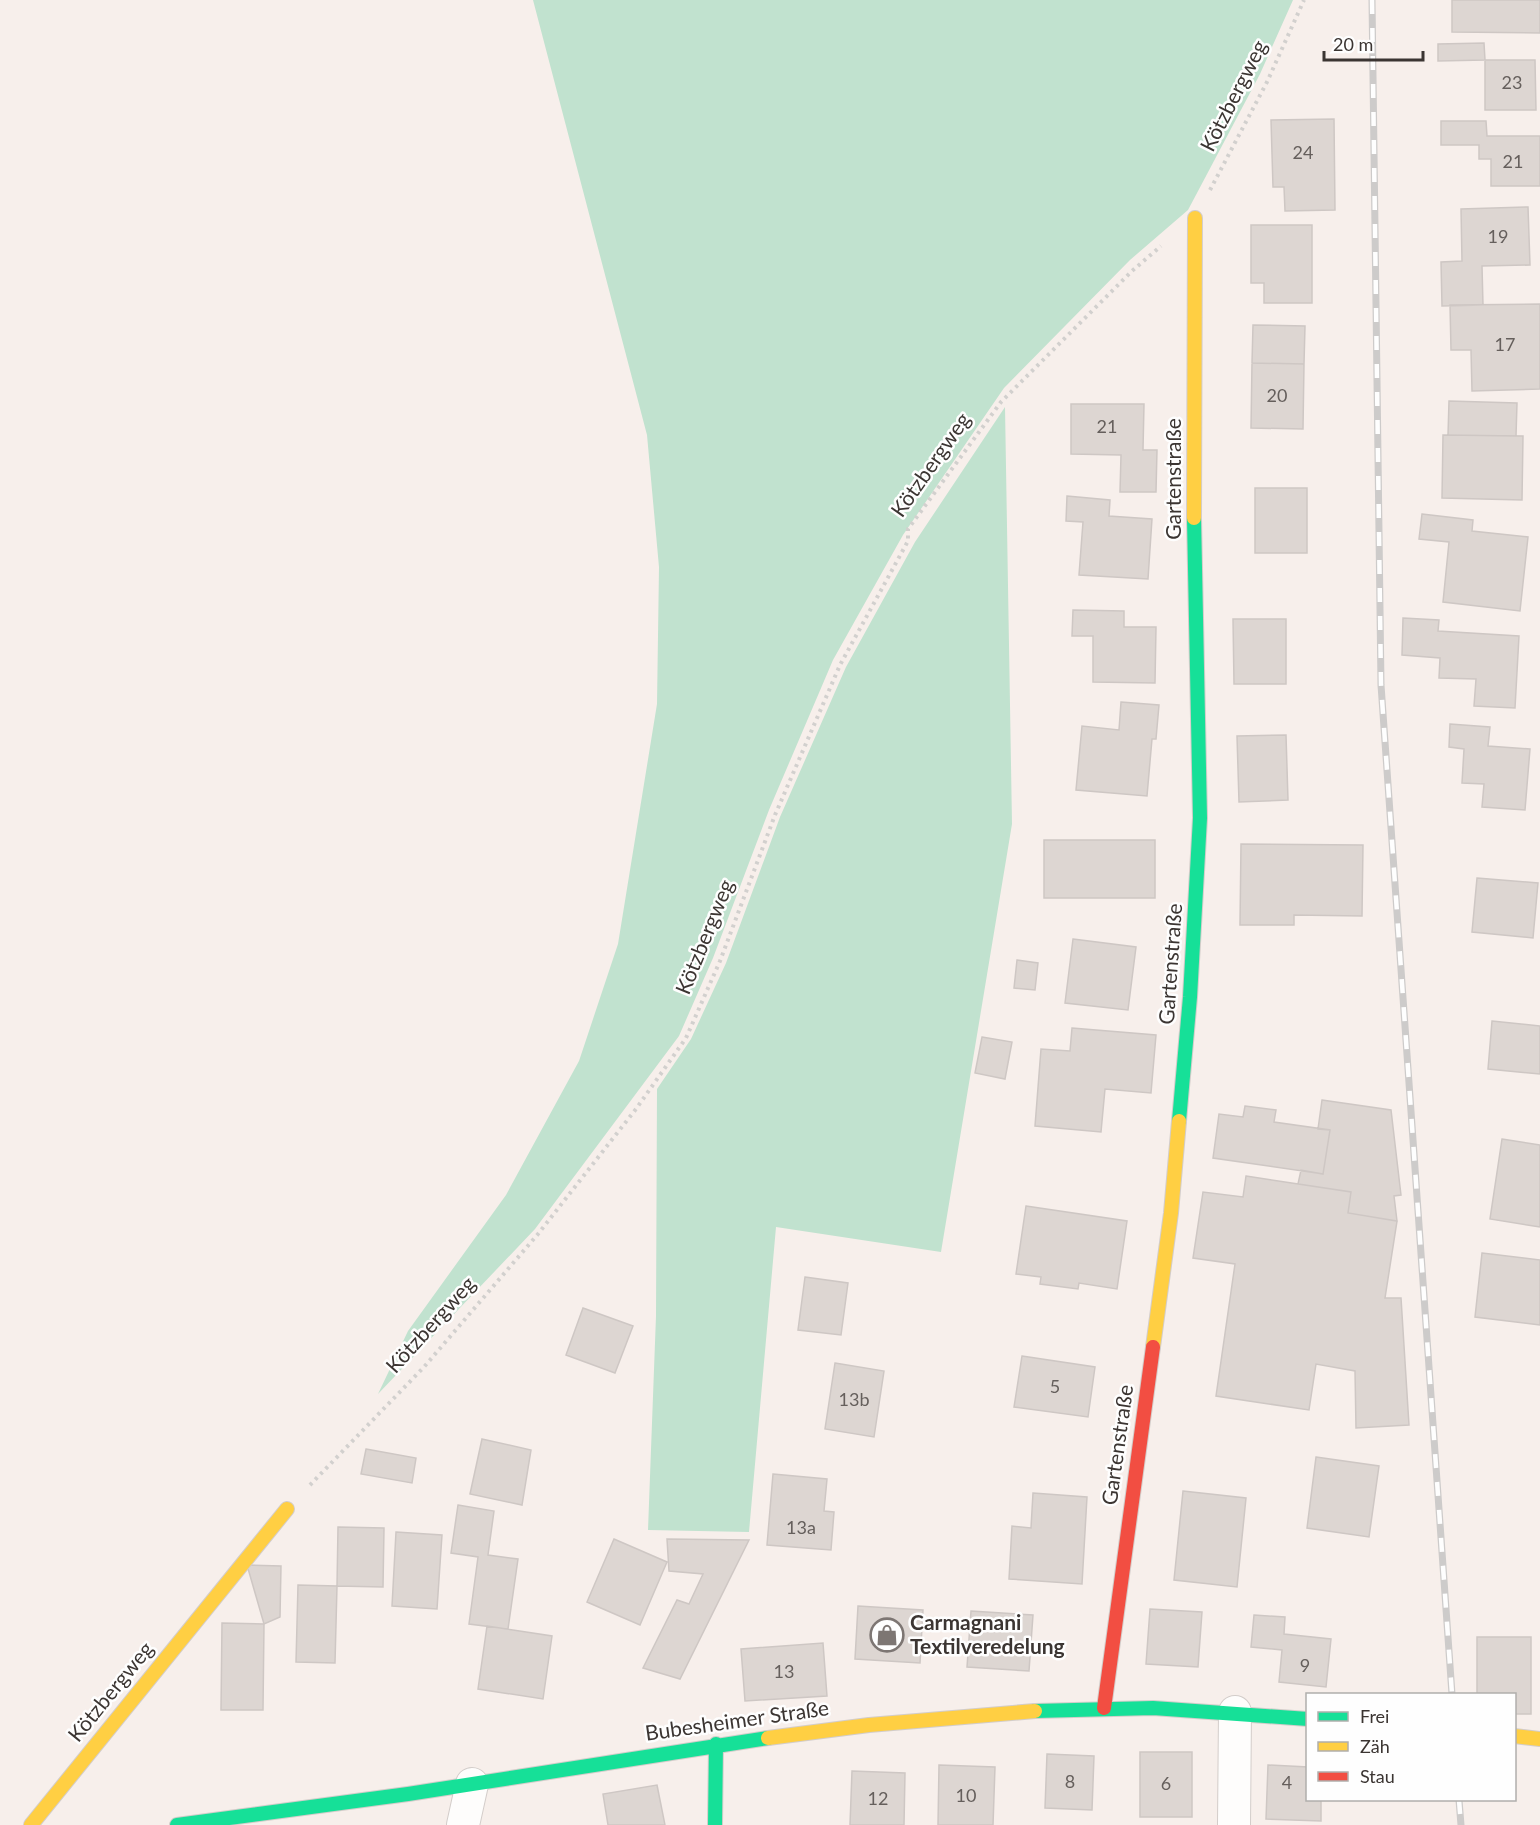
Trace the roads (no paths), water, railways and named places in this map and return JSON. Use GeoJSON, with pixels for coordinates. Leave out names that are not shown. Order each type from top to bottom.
{"type":"FeatureCollection","features":[{"type":"Feature","properties":{"kind":"street","name":"Gartenstraße"},"geometry":{"type":"LineString","coordinates":[[1104,1708],[1171,1213],[1191,985],[1200,818],[1194,610],[1197,468],[1194,345],[1196,218]]}},
{"type":"Feature","properties":{"kind":"street","name":"Kötzbergweg"},"geometry":{"type":"LineString","coordinates":[[30,1825],[287,1509]]}},
{"type":"Feature","properties":{"kind":"street","name":"Bubesheimer Straße"},"geometry":{"type":"LineString","coordinates":[[177,1825],[278,1814],[716,1744],[907,1720],[1104,1708],[1235,1712],[1306,1719]]}},
{"type":"Feature","properties":{"kind":"street"},"geometry":{"type":"LineString","coordinates":[[1234,1825],[1235,1712]]}},
{"type":"Feature","properties":{"kind":"street"},"geometry":{"type":"LineString","coordinates":[[1516,1736],[1540,1739]]}},
{"type":"Feature","properties":{"kind":"street"},"geometry":{"type":"LineString","coordinates":[[715,1825],[716,1744]]}},
{"type":"Feature","properties":{"kind":"street"},"geometry":{"type":"LineString","coordinates":[[463,1825],[472,1784]]}},
{"type":"Feature","properties":{"kind":"railway"},"geometry":{"type":"LineString","coordinates":[[1372,0],[1381,685],[1452,1693]]}},
{"type":"Feature","properties":{"kind":"railway"},"geometry":{"type":"LineString","coordinates":[[1459,1801],[1461,1825]]}},
{"type":"Feature","properties":{"kind":"place","name":"Carmagnani Textilveredelung"},"geometry":{"type":"Point","coordinates":[887,1635]}}]}
